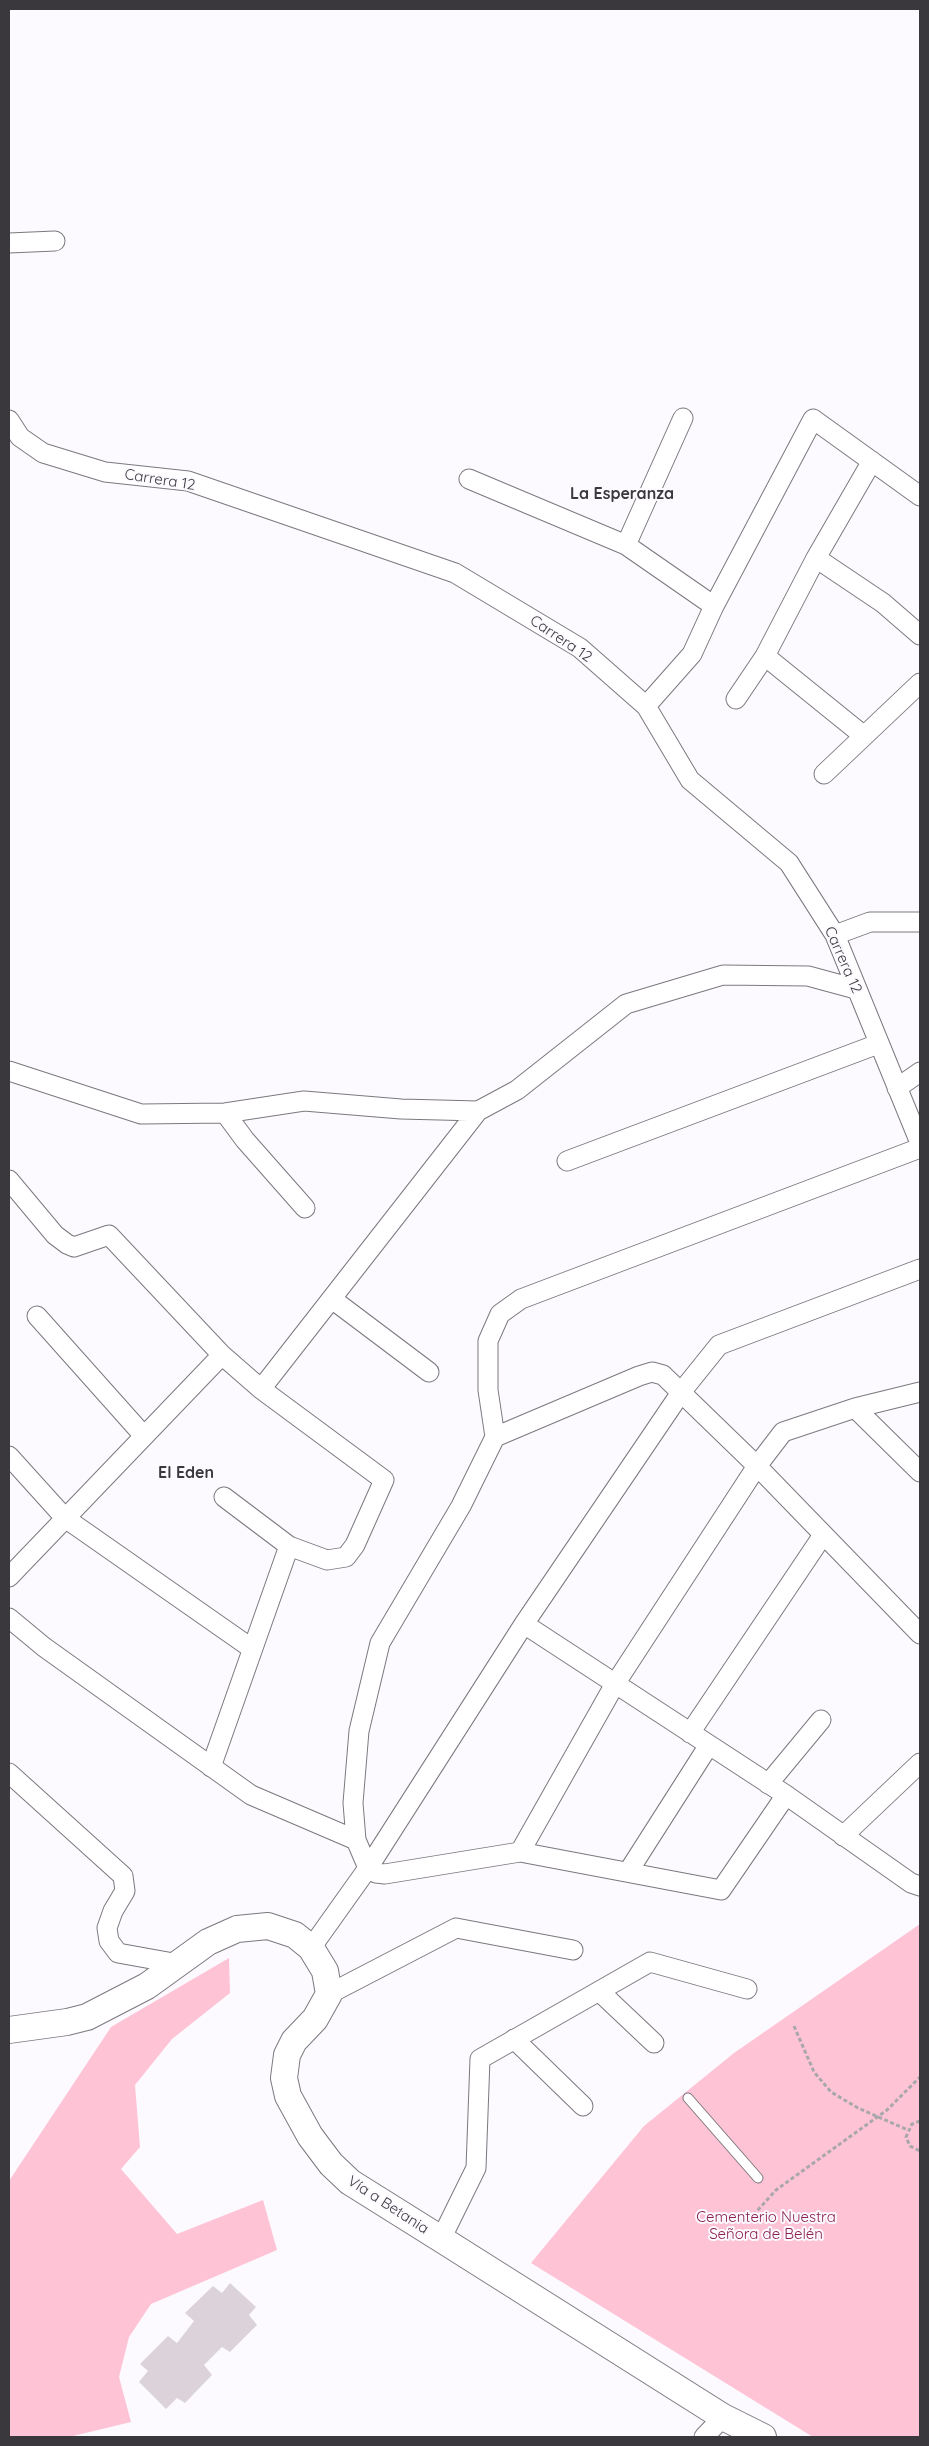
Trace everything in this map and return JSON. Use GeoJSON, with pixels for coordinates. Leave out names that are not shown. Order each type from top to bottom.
{"type":"FeatureCollection","features":[{"type":"Feature","properties":{"kind":"street"},"geometry":{"type":"LineString","coordinates":[[9,242],[55,241]]}},
{"type":"Feature","properties":{"kind":"street"},"geometry":{"type":"LineString","coordinates":[[626,545],[684,418]]}},
{"type":"Feature","properties":{"kind":"street"},"geometry":{"type":"LineString","coordinates":[[646,706],[692,654],[714,606],[814,419],[920,496]]}},
{"type":"Feature","properties":{"kind":"street","name":"Carrera 12"},"geometry":{"type":"LineString","coordinates":[[9,420],[20,437],[43,453],[105,472],[188,481],[454,573],[580,648],[646,706],[690,780],[790,863],[835,935],[920,1143]]}},
{"type":"Feature","properties":{"kind":"street"},"geometry":{"type":"LineString","coordinates":[[736,699],[765,656],[816,558],[872,461]]}},
{"type":"Feature","properties":{"kind":"street"},"geometry":{"type":"LineString","coordinates":[[469,479],[626,545],[714,606]]}},
{"type":"Feature","properties":{"kind":"street"},"geometry":{"type":"LineString","coordinates":[[816,558],[883,603],[920,635]]}},
{"type":"Feature","properties":{"kind":"street"},"geometry":{"type":"LineString","coordinates":[[765,656],[864,736]]}},
{"type":"Feature","properties":{"kind":"street"},"geometry":{"type":"LineString","coordinates":[[824,774],[920,683]]}},
{"type":"Feature","properties":{"kind":"street"},"geometry":{"type":"LineString","coordinates":[[835,935],[870,922],[920,922]]}},
{"type":"Feature","properties":{"kind":"street"},"geometry":{"type":"LineString","coordinates":[[261,1390],[478,1111],[517,1090],[626,1004],[723,976],[808,976],[856,989]]}},
{"type":"Feature","properties":{"kind":"street"},"geometry":{"type":"LineString","coordinates":[[567,1161],[878,1044]]}},
{"type":"Feature","properties":{"kind":"street"},"geometry":{"type":"LineString","coordinates":[[9,1071],[140,1114],[225,1113],[304,1101],[402,1109],[478,1111]]}},
{"type":"Feature","properties":{"kind":"street"},"geometry":{"type":"LineString","coordinates":[[897,1088],[920,1072]]}},
{"type":"Feature","properties":{"kind":"street"},"geometry":{"type":"LineString","coordinates":[[225,1113],[245,1140],[305,1208]]}},
{"type":"Feature","properties":{"kind":"street"},"geometry":{"type":"LineString","coordinates":[[786,1795],[721,1890],[520,1852],[376,1874],[368,1868],[356,1840],[353,1803],[359,1731],[380,1643],[462,1506],[495,1436],[488,1390],[488,1341],[500,1314],[521,1298],[920,1148]]}},
{"type":"Feature","properties":{"kind":"street"},"geometry":{"type":"LineString","coordinates":[[9,1180],[55,1235],[67,1244],[74,1247],[109,1235],[222,1355],[261,1390],[384,1480],[355,1545],[346,1557],[327,1560],[289,1546],[224,1497]]}},
{"type":"Feature","properties":{"kind":"street"},"geometry":{"type":"LineString","coordinates":[[311,1948],[368,1868],[524,1624],[682,1391],[719,1345],[920,1269]]}},
{"type":"Feature","properties":{"kind":"street"},"geometry":{"type":"LineString","coordinates":[[332,1299],[429,1372]]}},
{"type":"Feature","properties":{"kind":"street"},"geometry":{"type":"LineString","coordinates":[[37,1316],[144,1436]]}},
{"type":"Feature","properties":{"kind":"street"},"geometry":{"type":"LineString","coordinates":[[9,1577],[222,1355]]}},
{"type":"Feature","properties":{"kind":"street"},"geometry":{"type":"LineString","coordinates":[[495,1436],[652,1372],[663,1375],[682,1391],[757,1466],[920,1633]]}},
{"type":"Feature","properties":{"kind":"street"},"geometry":{"type":"LineString","coordinates":[[520,1852],[616,1684],[757,1466],[783,1432],[854,1408],[920,1392]]}},
{"type":"Feature","properties":{"kind":"street"},"geometry":{"type":"LineString","coordinates":[[854,1408],[920,1472]]}},
{"type":"Feature","properties":{"kind":"street"},"geometry":{"type":"LineString","coordinates":[[9,1456],[66,1518],[251,1648]]}},
{"type":"Feature","properties":{"kind":"street"},"geometry":{"type":"LineString","coordinates":[[690,1733],[823,1535]]}},
{"type":"Feature","properties":{"kind":"street"},"geometry":{"type":"LineString","coordinates":[[211,1767],[251,1648],[289,1546]]}},
{"type":"Feature","properties":{"kind":"street"},"geometry":{"type":"LineString","coordinates":[[9,1618],[44,1647],[251,1795],[356,1840]]}},
{"type":"Feature","properties":{"kind":"street"},"geometry":{"type":"LineString","coordinates":[[524,1624],[786,1795],[911,1883],[920,1886]]}},
{"type":"Feature","properties":{"kind":"street"},"geometry":{"type":"LineString","coordinates":[[768,1784],[821,1720]]}},
{"type":"Feature","properties":{"kind":"street"},"geometry":{"type":"LineString","coordinates":[[628,1872],[709,1745]]}},
{"type":"Feature","properties":{"kind":"street"},"geometry":{"type":"LineString","coordinates":[[843,1836],[920,1763]]}},
{"type":"Feature","properties":{"kind":"street"},"geometry":{"type":"LineString","coordinates":[[11,1781],[123,1876],[124,1891],[113,1911],[107,1928],[109,1941],[118,1953],[179,1964]]}},
{"type":"Feature","properties":{"kind":"street"},"geometry":{"type":"LineString","coordinates":[[9,2030],[67,2022],[87,2017],[127,1998],[179,1964],[208,1942],[237,1929],[268,1926],[285,1930],[311,1948],[325,1970],[329,1994],[456,1928],[573,1950]]}},
{"type":"Feature","properties":{"kind":"street"},"geometry":{"type":"LineString","coordinates":[[441,2239],[476,2168],[480,2058],[650,1962],[747,1988]]}},
{"type":"Feature","properties":{"kind":"street"},"geometry":{"type":"LineString","coordinates":[[600,1990],[654,2043]]}},
{"type":"Feature","properties":{"kind":"street","name":"Vía a Betania"},"geometry":{"type":"LineString","coordinates":[[329,1994],[315,2019],[294,2040],[287,2055],[284,2078],[288,2096],[310,2136],[331,2164],[344,2176],[441,2239],[723,2417],[763,2437]]}},
{"type":"Feature","properties":{"kind":"street"},"geometry":{"type":"LineString","coordinates":[[514,2039],[583,2106]]}},
{"type":"Feature","properties":{"kind":"street"},"geometry":{"type":"LineString","coordinates":[[704,2437],[723,2417]]}},
{"type":"Feature","properties":{"kind":"lane"},"geometry":{"type":"LineString","coordinates":[[688,2098],[758,2178]]}},
{"type":"Feature","properties":{"kind":"path"},"geometry":{"type":"LineString","coordinates":[[794,2026],[814,2072],[831,2092],[858,2108],[908,2130]]}},
{"type":"Feature","properties":{"kind":"path"},"geometry":{"type":"LineString","coordinates":[[749,2220],[776,2190],[887,2110],[920,2076]]}},
{"type":"Feature","properties":{"kind":"path"},"geometry":{"type":"LineString","coordinates":[[920,2121],[912,2124],[906,2137],[910,2146],[920,2151]]}},
{"type":"Feature","properties":{"kind":"green space","name":"Cementerio Nuestra Señora de Belén"},"geometry":{"type":"Polygon","coordinates":[[[920,1924],[920,2437],[813,2437],[531,2263],[644,2126],[734,2053],[920,1924]]]}},
{"type":"Feature","properties":{"kind":"green space"},"geometry":{"type":"Polygon","coordinates":[[[229,1958],[230,1993],[172,2039],[135,2085],[140,2147],[121,2169],[177,2234],[263,2200],[277,2250],[151,2304],[129,2337],[119,2377],[131,2422],[69,2437],[9,2437],[9,2181],[111,2027],[229,1958]]]}},
{"type":"Feature","properties":{"kind":"building"},"geometry":{"type":"Polygon","coordinates":[[[230,2283],[256,2307],[249,2315],[257,2325],[230,2352],[222,2347],[204,2365],[212,2375],[185,2403],[177,2398],[166,2409],[139,2382],[148,2371],[140,2364],[168,2336],[177,2343],[194,2321],[185,2313],[213,2286],[222,2293],[230,2283]]]}},
{"type":"Feature","properties":{"kind":"district","name":"La Esperanza"},"geometry":{"type":"Point","coordinates":[622,494]}},
{"type":"Feature","properties":{"kind":"district","name":"El Eden"},"geometry":{"type":"Point","coordinates":[186,1473]}}]}
